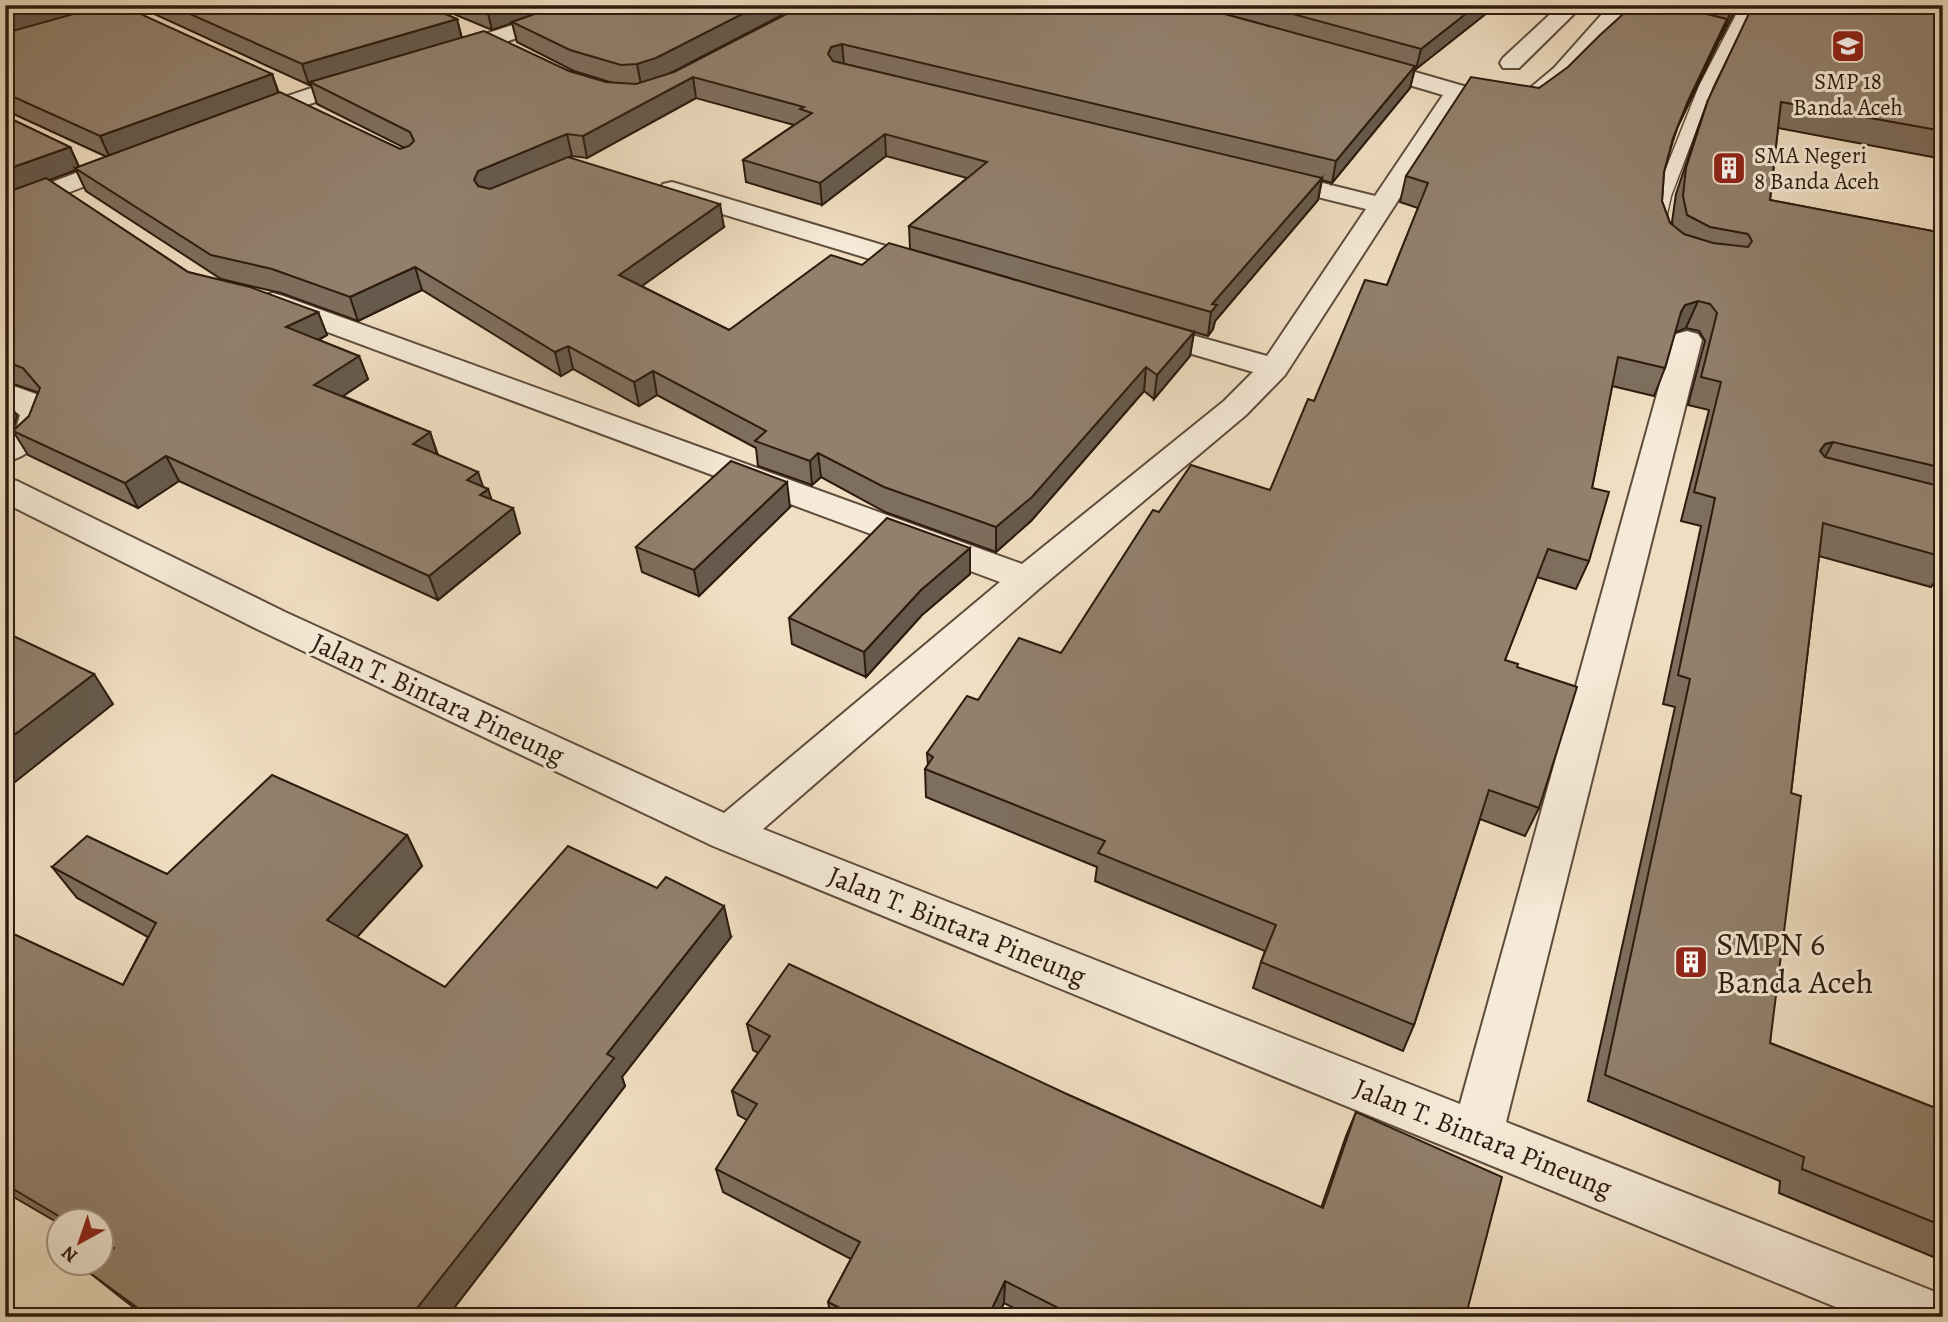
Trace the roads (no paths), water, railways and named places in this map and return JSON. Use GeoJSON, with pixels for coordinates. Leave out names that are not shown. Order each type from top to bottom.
{"type":"FeatureCollection","features":[{"type":"Feature","properties":{"kind":"street"},"geometry":{"type":"LineString","coordinates":[[425,60],[491,41],[596,5]]}},
{"type":"Feature","properties":{"kind":"street"},"geometry":{"type":"LineString","coordinates":[[1511,63],[1573,5]]}},
{"type":"Feature","properties":{"kind":"street"},"geometry":{"type":"LineString","coordinates":[[1346,59],[1457,91],[1511,100],[1535,99],[1562,73],[1622,5]]}},
{"type":"Feature","properties":{"kind":"street"},"geometry":{"type":"LineString","coordinates":[[5,47],[127,13],[151,15]]}},
{"type":"Feature","properties":{"kind":"street"},"geometry":{"type":"LineString","coordinates":[[454,26],[513,52]]}},
{"type":"Feature","properties":{"kind":"street"},"geometry":{"type":"LineString","coordinates":[[224,126],[293,94],[386,71]]}},
{"type":"Feature","properties":{"kind":"street"},"geometry":{"type":"LineString","coordinates":[[729,834],[1027,579],[1235,408],[1274,368],[1457,91]]}},
{"type":"Feature","properties":{"kind":"street"},"geometry":{"type":"LineString","coordinates":[[293,94],[324,120]]}},
{"type":"Feature","properties":{"kind":"street"},"geometry":{"type":"LineString","coordinates":[[5,209],[147,154]]}},
{"type":"Feature","properties":{"kind":"street"},"geometry":{"type":"LineString","coordinates":[[83,157],[108,169]]}},
{"type":"Feature","properties":{"kind":"street"},"geometry":{"type":"LineString","coordinates":[[1247,172],[1381,205]]}},
{"type":"Feature","properties":{"kind":"street"},"geometry":{"type":"LineString","coordinates":[[649,183],[945,273]]}},
{"type":"Feature","properties":{"kind":"street"},"geometry":{"type":"LineString","coordinates":[[60,188],[95,211]]}},
{"type":"Feature","properties":{"kind":"street"},"geometry":{"type":"LineString","coordinates":[[246,295],[271,301],[1027,579]]}},
{"type":"Feature","properties":{"kind":"street"},"geometry":{"type":"LineString","coordinates":[[1116,322],[1274,368]]}},
{"type":"Feature","properties":{"kind":"street"},"geometry":{"type":"LineString","coordinates":[[1477,1137],[1687,340]]}},
{"type":"Feature","properties":{"kind":"street"},"geometry":{"type":"LineString","coordinates":[[5,392],[25,401],[36,414],[31,433],[5,452]]}},
{"type":"Feature","properties":{"kind":"street","name":"Jalan T. Bintara Pineung"},"geometry":{"type":"LineString","coordinates":[[5,489],[272,621],[729,834],[1929,1317]]}},
{"type":"Feature","properties":{"kind":"lane"},"geometry":{"type":"LineString","coordinates":[[1668,245],[1663,239],[1659,214],[1663,196],[1706,86],[1747,5]]}},
{"type":"Feature","properties":{"kind":"place","name":"SMP 18 Banda Aceh"},"geometry":{"type":"Point","coordinates":[1848,46]}},
{"type":"Feature","properties":{"kind":"place","name":"SMA Negeri 8 Banda Aceh"},"geometry":{"type":"Point","coordinates":[1729,168]}},
{"type":"Feature","properties":{"kind":"place","name":"SMPN 6 Banda Aceh"},"geometry":{"type":"Point","coordinates":[1691,962]}}]}
